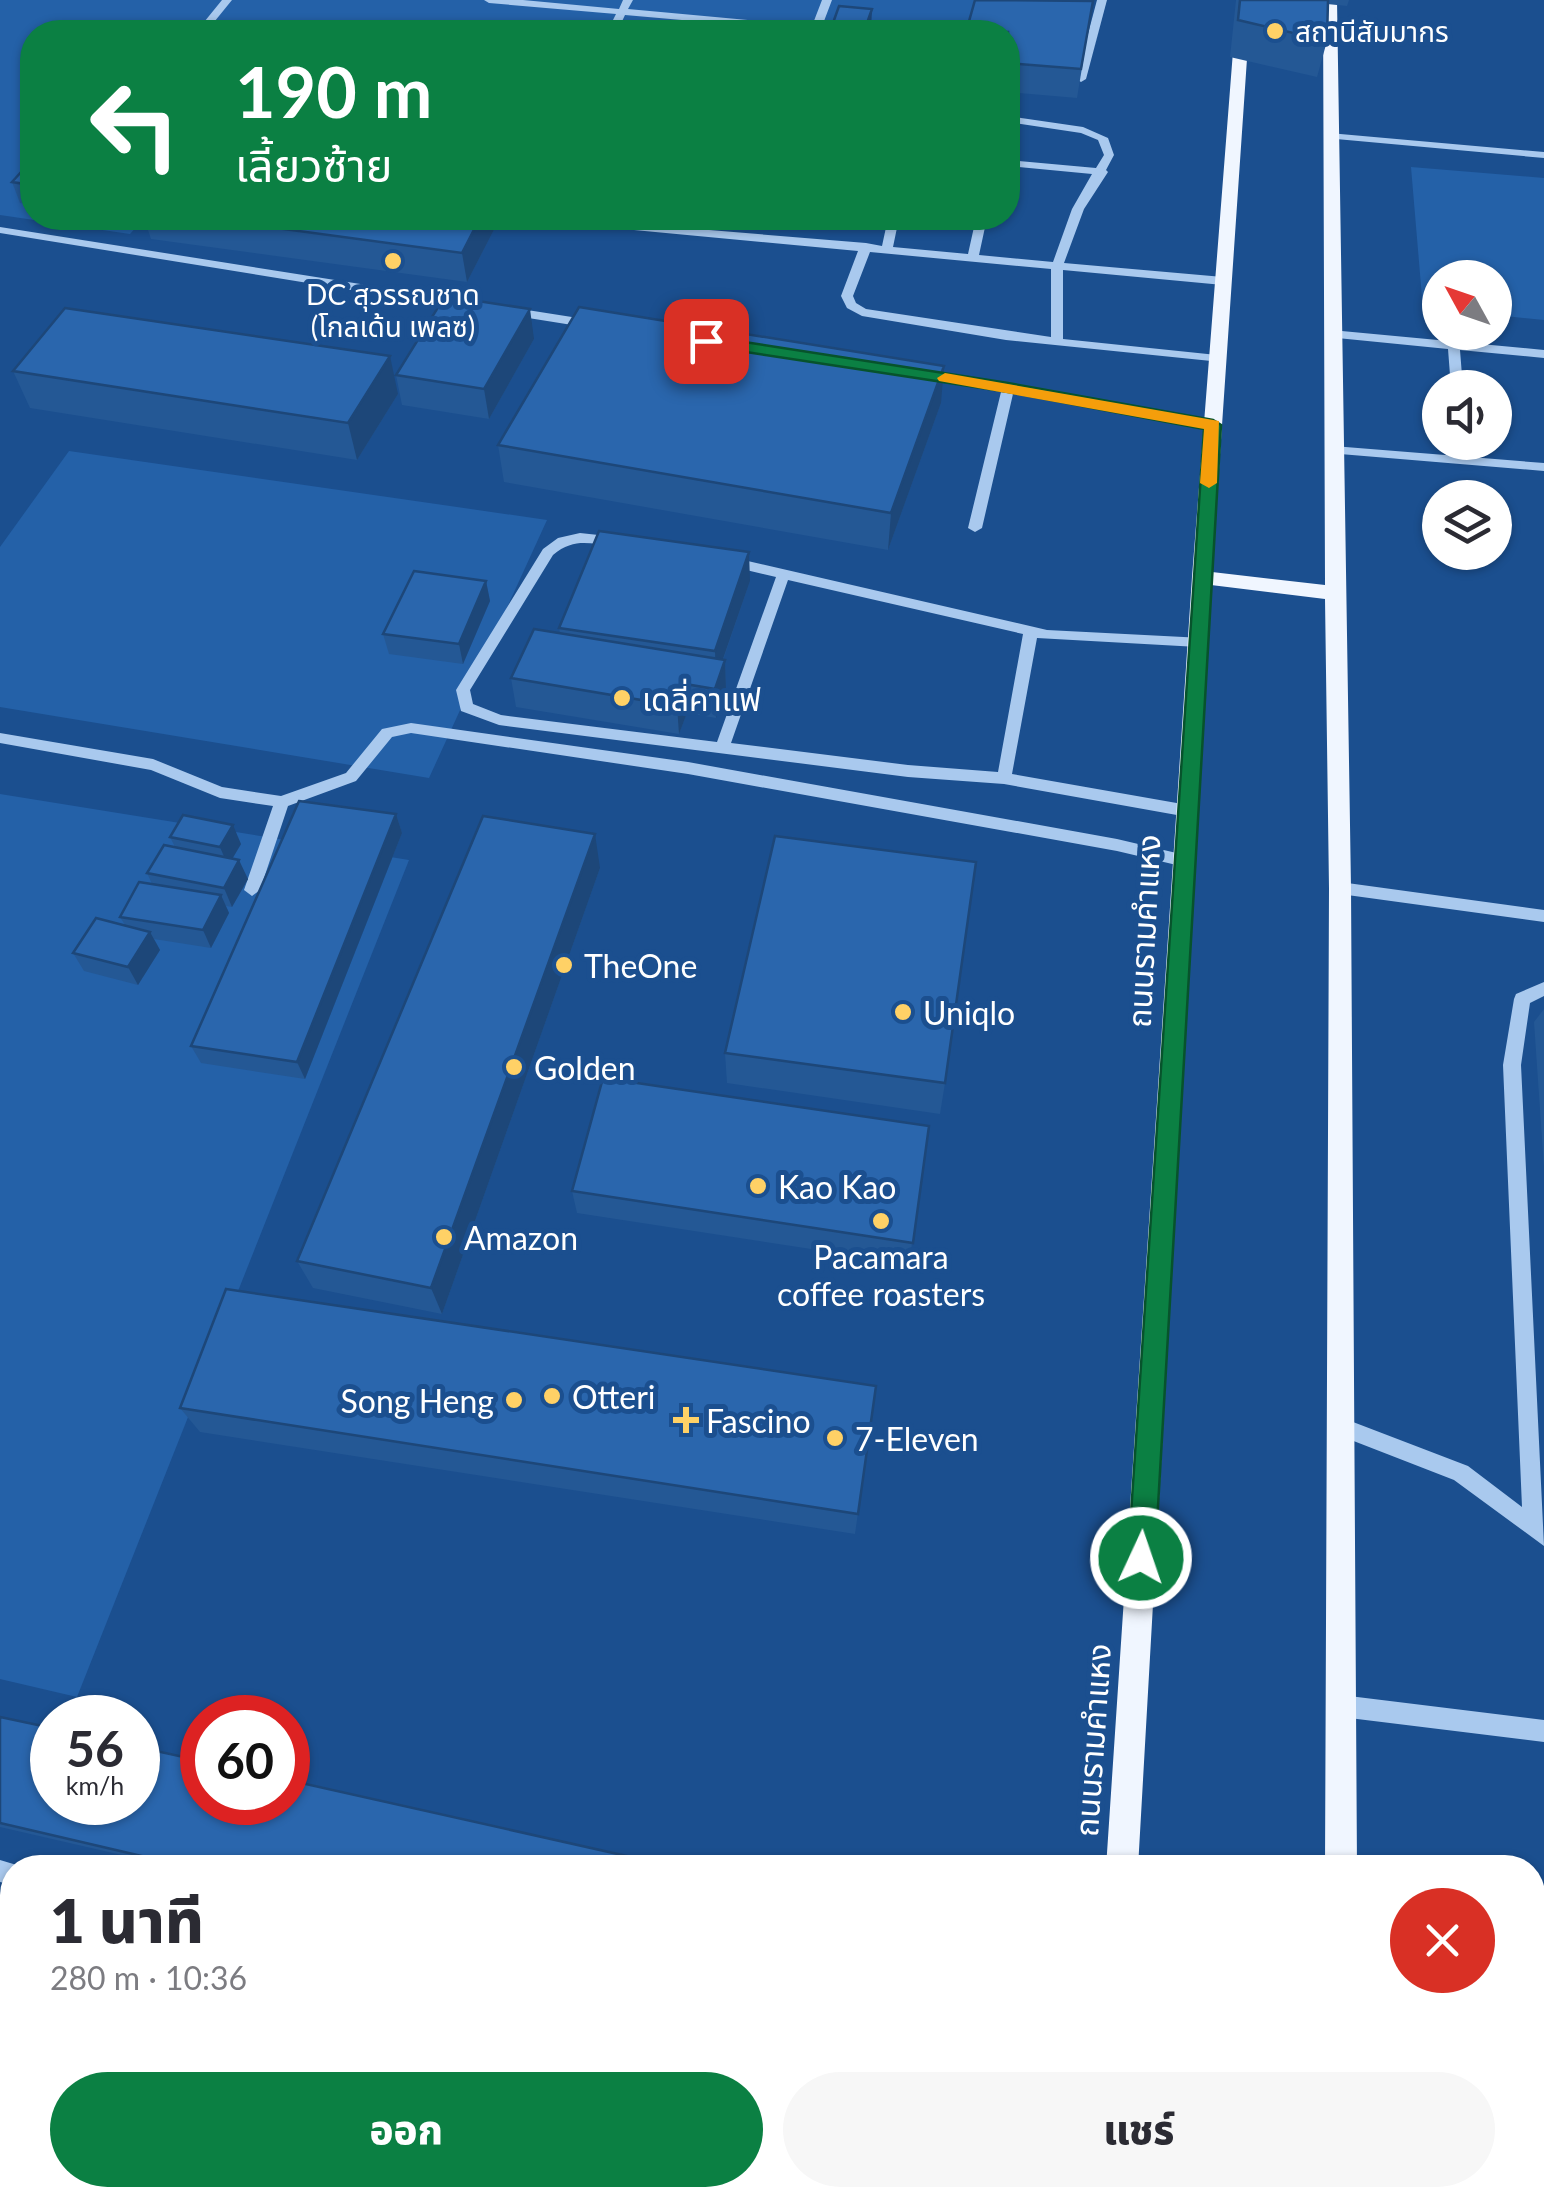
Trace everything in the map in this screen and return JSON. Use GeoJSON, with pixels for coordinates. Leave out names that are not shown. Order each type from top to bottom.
{"type":"FeatureCollection","features":[{"type":"Feature","properties":{"kind":"main road","name":"ถนนรามคำแหง"},"geometry":{"type":"LineString","coordinates":[[1123,1855],[1202,577],[1244,0]]}},
{"type":"Feature","properties":{"kind":"main road"},"geometry":{"type":"LineString","coordinates":[[1330,0],[1340,888],[1341,1855]]}},
{"type":"Feature","properties":{"kind":"main road"},"geometry":{"type":"LineString","coordinates":[[1202,577],[1335,593]]}},
{"type":"Feature","properties":{"kind":"street"},"geometry":{"type":"LineString","coordinates":[[211,20],[227,0]]}},
{"type":"Feature","properties":{"kind":"street"},"geometry":{"type":"LineString","coordinates":[[488,0],[704,20]]}},
{"type":"Feature","properties":{"kind":"street"},"geometry":{"type":"LineString","coordinates":[[618,20],[628,0]]}},
{"type":"Feature","properties":{"kind":"street"},"geometry":{"type":"LineString","coordinates":[[1081,79],[1102,0]]}},
{"type":"Feature","properties":{"kind":"street"},"geometry":{"type":"LineString","coordinates":[[1020,121],[1083,130],[1104,138],[1109,156],[1078,210],[1057,266],[1056,341]]}},
{"type":"Feature","properties":{"kind":"street"},"geometry":{"type":"LineString","coordinates":[[1329,136],[1544,155]]}},
{"type":"Feature","properties":{"kind":"street"},"geometry":{"type":"LineString","coordinates":[[1020,165],[1102,172]]}},
{"type":"Feature","properties":{"kind":"street"},"geometry":{"type":"LineString","coordinates":[[0,230],[481,307]]}},
{"type":"Feature","properties":{"kind":"street"},"geometry":{"type":"LineString","coordinates":[[676,230],[1223,281]]}},
{"type":"Feature","properties":{"kind":"street"},"geometry":{"type":"LineString","coordinates":[[886,248],[891,230]]}},
{"type":"Feature","properties":{"kind":"street"},"geometry":{"type":"LineString","coordinates":[[974,257],[980,230]]}},
{"type":"Feature","properties":{"kind":"street"},"geometry":{"type":"LineString","coordinates":[[866,246],[847,296],[851,305],[862,312],[916,324],[1217,359]]}},
{"type":"Feature","properties":{"kind":"street"},"geometry":{"type":"LineString","coordinates":[[501,310],[598,325]]}},
{"type":"Feature","properties":{"kind":"street"},"geometry":{"type":"LineString","coordinates":[[1331,334],[1422,343]]}},
{"type":"Feature","properties":{"kind":"street"},"geometry":{"type":"LineString","coordinates":[[1499,350],[1544,354]]}},
{"type":"Feature","properties":{"kind":"street"},"geometry":{"type":"LineString","coordinates":[[910,373],[1213,425]]}},
{"type":"Feature","properties":{"kind":"street"},"geometry":{"type":"LineString","coordinates":[[974,528],[1008,388]]}},
{"type":"Feature","properties":{"kind":"street"},"geometry":{"type":"LineString","coordinates":[[1333,450],[1422,457]]}},
{"type":"Feature","properties":{"kind":"street"},"geometry":{"type":"LineString","coordinates":[[1463,460],[1544,468]]}},
{"type":"Feature","properties":{"kind":"street"},"geometry":{"type":"LineString","coordinates":[[642,545],[588,536],[559,541],[463,690],[466,707],[498,720],[908,771],[1004,778],[1188,812]]}},
{"type":"Feature","properties":{"kind":"street"},"geometry":{"type":"LineString","coordinates":[[714,558],[1031,631],[1198,642]]}},
{"type":"Feature","properties":{"kind":"street"},"geometry":{"type":"LineString","coordinates":[[723,746],[784,573]]}},
{"type":"Feature","properties":{"kind":"street"},"geometry":{"type":"LineString","coordinates":[[1004,778],[1031,631]]}},
{"type":"Feature","properties":{"kind":"street"},"geometry":{"type":"LineString","coordinates":[[0,738],[152,765],[220,792],[282,802],[351,777],[387,733],[410,728],[688,768],[1117,845],[1185,861]]}},
{"type":"Feature","properties":{"kind":"street"},"geometry":{"type":"LineString","coordinates":[[252,890],[282,802]]}},
{"type":"Feature","properties":{"kind":"street"},"geometry":{"type":"LineString","coordinates":[[1340,888],[1544,916]]}},
{"type":"Feature","properties":{"kind":"street"},"geometry":{"type":"LineString","coordinates":[[1539,1532],[1512,1065],[1522,1000],[1544,989]]}},
{"type":"Feature","properties":{"kind":"street"},"geometry":{"type":"LineString","coordinates":[[1340,1426],[1461,1472],[1539,1532]]}},
{"type":"Feature","properties":{"kind":"street"},"geometry":{"type":"LineString","coordinates":[[1342,1706],[1544,1731]]}},
{"type":"Feature","properties":{"kind":"shaded area"},"geometry":{"type":"Polygon","coordinates":[[[0,0],[995,0],[986,20],[20,20],[20,218],[0,215],[0,0]]]}},
{"type":"Feature","properties":{"kind":"shaded area"},"geometry":{"type":"Polygon","coordinates":[[[1411,167],[1544,178],[1544,320],[1512,317],[1512,260],[1422,260],[1422,297],[1411,167]]]}},
{"type":"Feature","properties":{"kind":"shaded area"},"geometry":{"type":"Polygon","coordinates":[[[69,451],[547,520],[429,778],[0,707],[0,547],[69,451]]]}},
{"type":"Feature","properties":{"kind":"shaded area"},"geometry":{"type":"Polygon","coordinates":[[[0,794],[409,860],[78,1695],[0,1679],[0,794]]]}},
{"type":"Feature","properties":{"kind":"building"},"geometry":{"type":"Polygon","coordinates":[[[975,0],[1093,1],[1081,69],[1020,64],[1020,20],[969,20],[975,0]]]}},
{"type":"Feature","properties":{"kind":"building"},"geometry":{"type":"Polygon","coordinates":[[[1240,0],[1328,0],[1327,41],[1238,20],[1240,0]]]}},
{"type":"Feature","properties":{"kind":"building"},"geometry":{"type":"Polygon","coordinates":[[[839,6],[872,9],[868,20],[834,20],[839,6]]]}},
{"type":"Feature","properties":{"kind":"building"},"geometry":{"type":"Polygon","coordinates":[[[290,230],[474,230],[462,253],[290,230]]]}},
{"type":"Feature","properties":{"kind":"building"},"geometry":{"type":"Polygon","coordinates":[[[445,296],[530,309],[484,389],[396,375],[445,296]]]}},
{"type":"Feature","properties":{"kind":"building"},"geometry":{"type":"Polygon","coordinates":[[[579,307],[944,366],[891,513],[498,445],[579,307]]]}},
{"type":"Feature","properties":{"kind":"building"},"geometry":{"type":"Polygon","coordinates":[[[65,308],[390,356],[348,423],[13,371],[65,308]]]}},
{"type":"Feature","properties":{"kind":"building"},"geometry":{"type":"Polygon","coordinates":[[[599,531],[749,552],[715,651],[559,628],[599,531]]]}},
{"type":"Feature","properties":{"kind":"building"},"geometry":{"type":"Polygon","coordinates":[[[414,571],[486,581],[459,644],[383,634],[414,571]]]}},
{"type":"Feature","properties":{"kind":"building"},"geometry":{"type":"Polygon","coordinates":[[[534,629],[725,660],[715,689],[685,684],[677,706],[511,678],[534,629]]]}},
{"type":"Feature","properties":{"kind":"building"},"geometry":{"type":"Polygon","coordinates":[[[299,801],[396,814],[297,1062],[191,1046],[299,801]]]}},
{"type":"Feature","properties":{"kind":"building"},"geometry":{"type":"Polygon","coordinates":[[[183,815],[233,825],[220,847],[170,837],[183,815]]]}},
{"type":"Feature","properties":{"kind":"building"},"geometry":{"type":"Polygon","coordinates":[[[483,816],[595,834],[431,1288],[297,1261],[483,816]]]}},
{"type":"Feature","properties":{"kind":"building"},"geometry":{"type":"Polygon","coordinates":[[[775,836],[976,862],[945,1083],[725,1053],[775,836]]]}},
{"type":"Feature","properties":{"kind":"building"},"geometry":{"type":"Polygon","coordinates":[[[164,845],[239,860],[224,888],[147,873],[164,845]]]}},
{"type":"Feature","properties":{"kind":"building"},"geometry":{"type":"Polygon","coordinates":[[[139,882],[221,895],[203,930],[120,917],[139,882]]]}},
{"type":"Feature","properties":{"kind":"building"},"geometry":{"type":"Polygon","coordinates":[[[96,918],[150,932],[128,967],[73,953],[96,918]]]}},
{"type":"Feature","properties":{"kind":"building"},"geometry":{"type":"Polygon","coordinates":[[[603,1078],[929,1126],[913,1243],[572,1191],[603,1078]]]}},
{"type":"Feature","properties":{"kind":"building"},"geometry":{"type":"Polygon","coordinates":[[[226,1289],[876,1386],[858,1514],[180,1408],[226,1289]]]}},
{"type":"Feature","properties":{"kind":"building"},"geometry":{"type":"Polygon","coordinates":[[[0,1717],[30,1723],[30,1825],[160,1825],[160,1752],[180,1756],[180,1825],[310,1825],[310,1785],[622,1855],[137,1855],[0,1823],[0,1717]]]}},
{"type":"Feature","properties":{"kind":"slow traffic"},"geometry":{"type":"LineString","coordinates":[[945,378],[1213,425],[1209,483]]}},
{"type":"Feature","properties":{"kind":"place","name":"สถานีสัมมากร"},"geometry":{"type":"Point","coordinates":[1275,31]}},
{"type":"Feature","properties":{"kind":"place","name":"DC สุวรรณชาด (โกลเด้น เพลซ)"},"geometry":{"type":"Point","coordinates":[393,261]}},
{"type":"Feature","properties":{"kind":"place","name":"เดลี่คาแฟ"},"geometry":{"type":"Point","coordinates":[622,698]}},
{"type":"Feature","properties":{"kind":"place","name":"TheOne"},"geometry":{"type":"Point","coordinates":[564,965]}},
{"type":"Feature","properties":{"kind":"place","name":"Uniqlo"},"geometry":{"type":"Point","coordinates":[903,1012]}},
{"type":"Feature","properties":{"kind":"place","name":"Golden"},"geometry":{"type":"Point","coordinates":[514,1067]}},
{"type":"Feature","properties":{"kind":"place","name":"Kao Kao"},"geometry":{"type":"Point","coordinates":[758,1186]}},
{"type":"Feature","properties":{"kind":"place","name":"Pacamara coffee roasters"},"geometry":{"type":"Point","coordinates":[881,1221]}},
{"type":"Feature","properties":{"kind":"place","name":"Amazon"},"geometry":{"type":"Point","coordinates":[444,1237]}},
{"type":"Feature","properties":{"kind":"place","name":"Otteri"},"geometry":{"type":"Point","coordinates":[552,1396]}},
{"type":"Feature","properties":{"kind":"place","name":"Song Heng"},"geometry":{"type":"Point","coordinates":[514,1400]}},
{"type":"Feature","properties":{"kind":"place","name":"Fascino"},"geometry":{"type":"Point","coordinates":[686,1420]}},
{"type":"Feature","properties":{"kind":"place","name":"7-Eleven"},"geometry":{"type":"Point","coordinates":[835,1438]}},
{"type":"Feature","properties":{"kind":"route"},"geometry":{"type":"LineString","coordinates":[[706,341],[1161,413],[1213,425],[1141,1558]]}}]}
